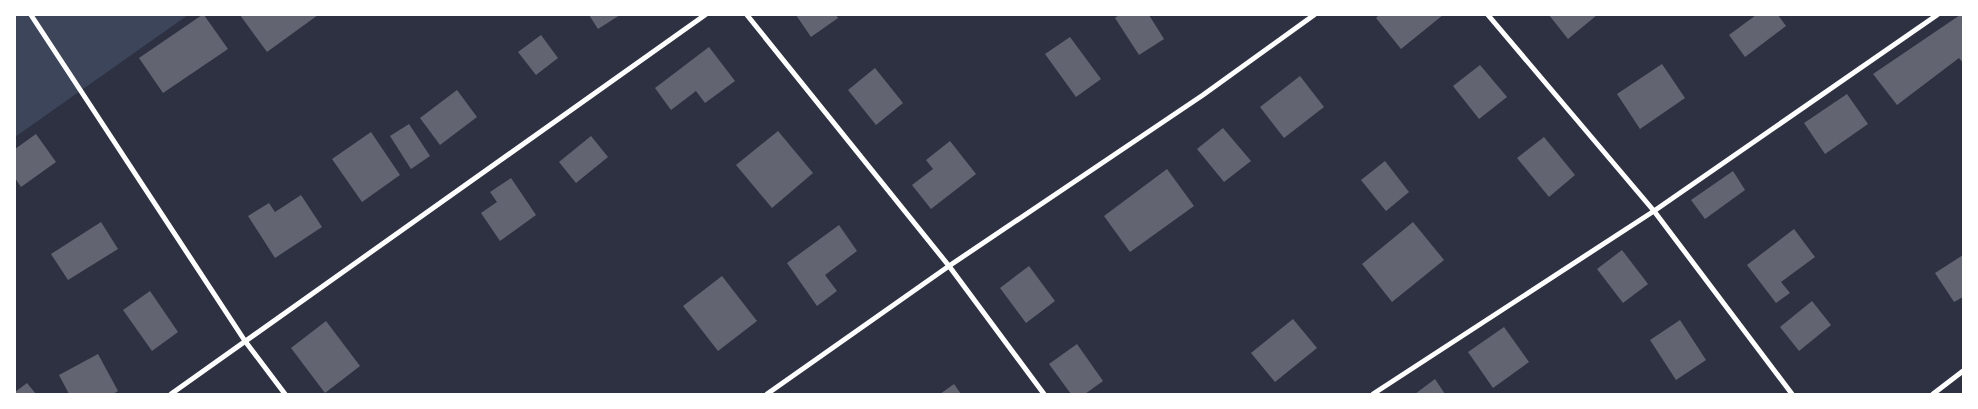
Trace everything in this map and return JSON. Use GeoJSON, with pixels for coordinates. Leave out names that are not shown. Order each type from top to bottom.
{"type":"FeatureCollection","features":[{"type":"Feature","properties":{"kind":"street"},"geometry":{"type":"LineString","coordinates":[[31,15],[245,341],[285,394]]}},
{"type":"Feature","properties":{"kind":"street"},"geometry":{"type":"LineString","coordinates":[[171,394],[705,15]]}},
{"type":"Feature","properties":{"kind":"street"},"geometry":{"type":"LineString","coordinates":[[747,15],[949,266],[1044,394]]}},
{"type":"Feature","properties":{"kind":"street"},"geometry":{"type":"LineString","coordinates":[[767,394],[949,266],[1204,95],[1314,15]]}},
{"type":"Feature","properties":{"kind":"street"},"geometry":{"type":"LineString","coordinates":[[1488,15],[1654,211],[1792,394]]}},
{"type":"Feature","properties":{"kind":"street"},"geometry":{"type":"LineString","coordinates":[[1373,394],[1654,211],[1937,15]]}},
{"type":"Feature","properties":{"kind":"street"},"geometry":{"type":"LineString","coordinates":[[1932,394],[1963,371]]}},
{"type":"Feature","properties":{"kind":"shaded area"},"geometry":{"type":"Polygon","coordinates":[[[15,15],[188,15],[15,137],[15,15]]]}},
{"type":"Feature","properties":{"kind":"building"},"geometry":{"type":"Polygon","coordinates":[[[204,15],[228,49],[163,93],[139,58],[204,15]]]}},
{"type":"Feature","properties":{"kind":"building"},"geometry":{"type":"Polygon","coordinates":[[[240,15],[318,15],[267,52],[240,15]]]}},
{"type":"Feature","properties":{"kind":"building"},"geometry":{"type":"Polygon","coordinates":[[[589,15],[620,15],[598,29],[589,15]]]}},
{"type":"Feature","properties":{"kind":"building"},"geometry":{"type":"Polygon","coordinates":[[[796,15],[836,15],[838,18],[811,37],[796,15]]]}},
{"type":"Feature","properties":{"kind":"building"},"geometry":{"type":"Polygon","coordinates":[[[1119,15],[1149,15],[1164,39],[1139,55],[1115,18],[1119,15]]]}},
{"type":"Feature","properties":{"kind":"building"},"geometry":{"type":"Polygon","coordinates":[[[1379,15],[1443,15],[1401,49],[1376,18],[1379,15]]]}},
{"type":"Feature","properties":{"kind":"building"},"geometry":{"type":"Polygon","coordinates":[[[1549,15],[1597,15],[1568,39],[1549,15]]]}},
{"type":"Feature","properties":{"kind":"building"},"geometry":{"type":"Polygon","coordinates":[[[1756,15],[1778,15],[1786,26],[1745,57],[1729,35],[1756,15]]]}},
{"type":"Feature","properties":{"kind":"building"},"geometry":{"type":"Polygon","coordinates":[[[1960,15],[1963,15],[1963,63],[1959,58],[1897,105],[1873,74],[1960,15]]]}},
{"type":"Feature","properties":{"kind":"building"},"geometry":{"type":"Polygon","coordinates":[[[541,35],[558,58],[536,75],[518,52],[541,35]]]}},
{"type":"Feature","properties":{"kind":"building"},"geometry":{"type":"Polygon","coordinates":[[[1070,37],[1101,79],[1076,97],[1045,54],[1070,37]]]}},
{"type":"Feature","properties":{"kind":"building"},"geometry":{"type":"Polygon","coordinates":[[[709,47],[735,81],[705,103],[696,91],[671,110],[655,88],[709,47]]]}},
{"type":"Feature","properties":{"kind":"building"},"geometry":{"type":"Polygon","coordinates":[[[1662,64],[1685,98],[1640,129],[1617,94],[1662,64]]]}},
{"type":"Feature","properties":{"kind":"building"},"geometry":{"type":"Polygon","coordinates":[[[1480,65],[1507,97],[1479,119],[1453,86],[1480,65]]]}},
{"type":"Feature","properties":{"kind":"building"},"geometry":{"type":"Polygon","coordinates":[[[875,68],[903,103],[876,125],[848,90],[875,68]]]}},
{"type":"Feature","properties":{"kind":"building"},"geometry":{"type":"Polygon","coordinates":[[[1300,76],[1324,107],[1284,138],[1260,107],[1300,76]]]}},
{"type":"Feature","properties":{"kind":"building"},"geometry":{"type":"Polygon","coordinates":[[[457,90],[477,117],[440,145],[420,118],[457,90]]]}},
{"type":"Feature","properties":{"kind":"building"},"geometry":{"type":"Polygon","coordinates":[[[1847,94],[1868,124],[1825,154],[1804,123],[1847,94]]]}},
{"type":"Feature","properties":{"kind":"building"},"geometry":{"type":"Polygon","coordinates":[[[409,124],[430,156],[411,169],[390,136],[409,124]]]}},
{"type":"Feature","properties":{"kind":"building"},"geometry":{"type":"Polygon","coordinates":[[[1223,128],[1251,161],[1224,182],[1197,149],[1223,128]]]}},
{"type":"Feature","properties":{"kind":"building"},"geometry":{"type":"Polygon","coordinates":[[[778,131],[813,173],[772,208],[736,165],[778,131]]]}},
{"type":"Feature","properties":{"kind":"building"},"geometry":{"type":"Polygon","coordinates":[[[371,132],[400,175],[362,202],[332,159],[371,132]]]}},
{"type":"Feature","properties":{"kind":"building"},"geometry":{"type":"Polygon","coordinates":[[[36,134],[56,162],[21,187],[15,178],[15,149],[36,134]]]}},
{"type":"Feature","properties":{"kind":"building"},"geometry":{"type":"Polygon","coordinates":[[[591,136],[608,157],[576,183],[559,162],[591,136]]]}},
{"type":"Feature","properties":{"kind":"building"},"geometry":{"type":"Polygon","coordinates":[[[1544,137],[1575,175],[1549,197],[1517,158],[1544,137]]]}},
{"type":"Feature","properties":{"kind":"building"},"geometry":{"type":"Polygon","coordinates":[[[950,141],[976,174],[931,209],[912,185],[933,169],[926,160],[950,141]]]}},
{"type":"Feature","properties":{"kind":"building"},"geometry":{"type":"Polygon","coordinates":[[[1385,161],[1409,192],[1386,211],[1361,180],[1385,161]]]}},
{"type":"Feature","properties":{"kind":"building"},"geometry":{"type":"Polygon","coordinates":[[[1167,169],[1194,206],[1130,252],[1104,216],[1167,169]]]}},
{"type":"Feature","properties":{"kind":"building"},"geometry":{"type":"Polygon","coordinates":[[[1733,171],[1745,190],[1705,219],[1691,200],[1733,171]]]}},
{"type":"Feature","properties":{"kind":"building"},"geometry":{"type":"Polygon","coordinates":[[[511,178],[536,215],[500,241],[481,213],[497,202],[490,192],[511,178]]]}},
{"type":"Feature","properties":{"kind":"building"},"geometry":{"type":"Polygon","coordinates":[[[301,195],[322,227],[275,258],[248,216],[269,203],[275,212],[301,195]]]}},
{"type":"Feature","properties":{"kind":"building"},"geometry":{"type":"Polygon","coordinates":[[[101,222],[118,249],[68,280],[51,254],[101,222]]]}},
{"type":"Feature","properties":{"kind":"building"},"geometry":{"type":"Polygon","coordinates":[[[1413,222],[1444,260],[1392,302],[1362,264],[1413,222]]]}},
{"type":"Feature","properties":{"kind":"building"},"geometry":{"type":"Polygon","coordinates":[[[839,225],[857,251],[825,275],[837,291],[817,306],[787,263],[839,225]]]}},
{"type":"Feature","properties":{"kind":"building"},"geometry":{"type":"Polygon","coordinates":[[[1794,229],[1815,257],[1781,282],[1790,293],[1776,303],[1747,265],[1794,229]]]}},
{"type":"Feature","properties":{"kind":"building"},"geometry":{"type":"Polygon","coordinates":[[[1622,250],[1648,284],[1623,303],[1597,269],[1622,250]]]}},
{"type":"Feature","properties":{"kind":"building"},"geometry":{"type":"Polygon","coordinates":[[[1963,255],[1963,297],[1954,302],[1935,273],[1963,255]]]}},
{"type":"Feature","properties":{"kind":"building"},"geometry":{"type":"Polygon","coordinates":[[[1029,266],[1055,301],[1026,323],[1000,288],[1029,266]]]}},
{"type":"Feature","properties":{"kind":"building"},"geometry":{"type":"Polygon","coordinates":[[[722,276],[757,321],[718,351],[683,306],[722,276]]]}},
{"type":"Feature","properties":{"kind":"building"},"geometry":{"type":"Polygon","coordinates":[[[150,291],[178,332],[152,351],[123,310],[150,291]]]}},
{"type":"Feature","properties":{"kind":"building"},"geometry":{"type":"Polygon","coordinates":[[[1812,301],[1831,325],[1799,351],[1780,327],[1812,301]]]}},
{"type":"Feature","properties":{"kind":"building"},"geometry":{"type":"Polygon","coordinates":[[[1293,319],[1317,348],[1275,382],[1251,353],[1293,319]]]}},
{"type":"Feature","properties":{"kind":"building"},"geometry":{"type":"Polygon","coordinates":[[[1680,320],[1706,360],[1676,380],[1650,340],[1680,320]]]}},
{"type":"Feature","properties":{"kind":"building"},"geometry":{"type":"Polygon","coordinates":[[[326,321],[360,366],[325,393],[291,348],[326,321]]]}},
{"type":"Feature","properties":{"kind":"building"},"geometry":{"type":"Polygon","coordinates":[[[1504,327],[1529,362],[1493,388],[1468,352],[1504,327]]]}},
{"type":"Feature","properties":{"kind":"building"},"geometry":{"type":"Polygon","coordinates":[[[1077,344],[1103,381],[1085,394],[1071,394],[1049,364],[1077,344]]]}},
{"type":"Feature","properties":{"kind":"building"},"geometry":{"type":"Polygon","coordinates":[[[98,354],[118,391],[113,394],[69,394],[59,375],[98,354]]]}},
{"type":"Feature","properties":{"kind":"building"},"geometry":{"type":"Polygon","coordinates":[[[1435,379],[1445,394],[1415,394],[1435,379]]]}},
{"type":"Feature","properties":{"kind":"building"},"geometry":{"type":"Polygon","coordinates":[[[27,383],[36,394],[15,394],[15,392],[27,383]]]}},
{"type":"Feature","properties":{"kind":"building"},"geometry":{"type":"Polygon","coordinates":[[[954,384],[961,394],[940,394],[954,384]]]}}]}
